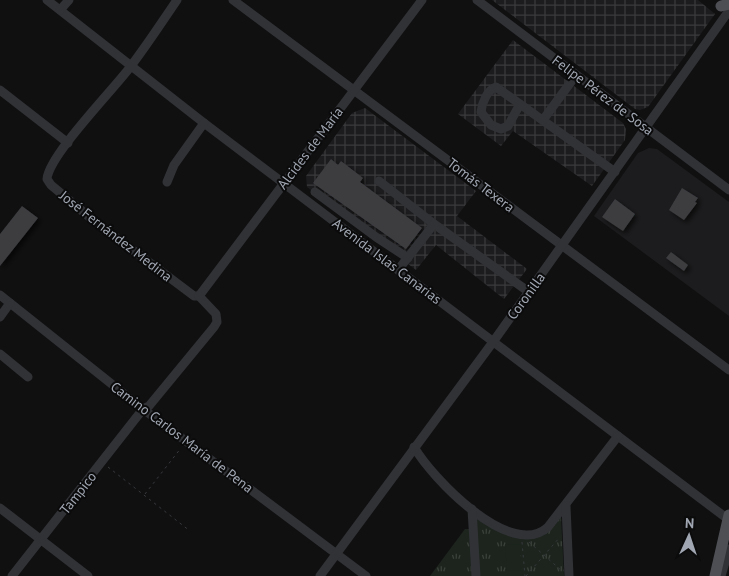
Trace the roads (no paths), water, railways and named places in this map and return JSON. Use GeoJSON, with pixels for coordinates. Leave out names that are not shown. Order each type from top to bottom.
{"type":"FeatureCollection","features":[{"type":"Feature","properties":{"kind":"main road"},"geometry":{"type":"LineString","coordinates":[[714,576],[729,515]]}},
{"type":"Feature","properties":{"kind":"street","name":"Avenida Islas Canarias"},"geometry":{"type":"LineString","coordinates":[[47,0],[284,184],[729,520]]}},
{"type":"Feature","properties":{"kind":"street"},"geometry":{"type":"LineString","coordinates":[[60,10],[69,0]]}},
{"type":"Feature","properties":{"kind":"street","name":"José Fernández Medina"},"geometry":{"type":"LineString","coordinates":[[143,409],[149,406],[217,322],[216,314],[199,296],[194,296],[137,254],[51,185],[47,179],[48,172],[68,143],[132,65],[177,0]]}},
{"type":"Feature","properties":{"kind":"street","name":"Tomás Texera"},"geometry":{"type":"LineString","coordinates":[[233,0],[729,370]]}},
{"type":"Feature","properties":{"kind":"street","name":"Alcides de María"},"geometry":{"type":"LineString","coordinates":[[199,296],[422,0]]}},
{"type":"Feature","properties":{"kind":"street","name":"Felipe Pérez de Sosa"},"geometry":{"type":"LineString","coordinates":[[477,0],[729,190]]}},
{"type":"Feature","properties":{"kind":"street","name":"Coronilla"},"geometry":{"type":"LineString","coordinates":[[320,576],[493,342],[647,128],[724,7]]}},
{"type":"Feature","properties":{"kind":"street"},"geometry":{"type":"LineString","coordinates":[[543,120],[576,75]]}},
{"type":"Feature","properties":{"kind":"street"},"geometry":{"type":"LineString","coordinates":[[520,104],[508,126],[501,129],[491,125],[480,112],[492,89],[496,87],[543,120],[615,172]]}},
{"type":"Feature","properties":{"kind":"street"},"geometry":{"type":"LineString","coordinates":[[0,90],[68,143]]}},
{"type":"Feature","properties":{"kind":"street"},"geometry":{"type":"LineString","coordinates":[[167,182],[174,165],[204,123]]}},
{"type":"Feature","properties":{"kind":"street"},"geometry":{"type":"LineString","coordinates":[[379,181],[434,224],[529,292]]}},
{"type":"Feature","properties":{"kind":"street"},"geometry":{"type":"LineString","coordinates":[[315,192],[382,242],[408,258]]}},
{"type":"Feature","properties":{"kind":"street"},"geometry":{"type":"LineString","coordinates":[[398,270],[434,224]]}},
{"type":"Feature","properties":{"kind":"street","name":"Camino Carlos María de Pena"},"geometry":{"type":"LineString","coordinates":[[0,296],[186,442],[366,576]]}},
{"type":"Feature","properties":{"kind":"street"},"geometry":{"type":"LineString","coordinates":[[0,317],[10,304]]}},
{"type":"Feature","properties":{"kind":"street"},"geometry":{"type":"LineString","coordinates":[[0,354],[28,377]]}},
{"type":"Feature","properties":{"kind":"street","name":"Tampico"},"geometry":{"type":"LineString","coordinates":[[12,576],[143,409]]}},
{"type":"Feature","properties":{"kind":"street"},"geometry":{"type":"LineString","coordinates":[[414,447],[432,473],[472,509],[504,531],[521,535],[541,533],[566,506],[618,436]]}},
{"type":"Feature","properties":{"kind":"street"},"geometry":{"type":"LineString","coordinates":[[566,506],[568,576]]}},
{"type":"Feature","properties":{"kind":"street"},"geometry":{"type":"LineString","coordinates":[[0,508],[88,576]]}},
{"type":"Feature","properties":{"kind":"street"},"geometry":{"type":"LineString","coordinates":[[472,509],[476,576]]}},
{"type":"Feature","properties":{"kind":"street"},"geometry":{"type":"LineString","coordinates":[[721,576],[729,549]]}}]}
